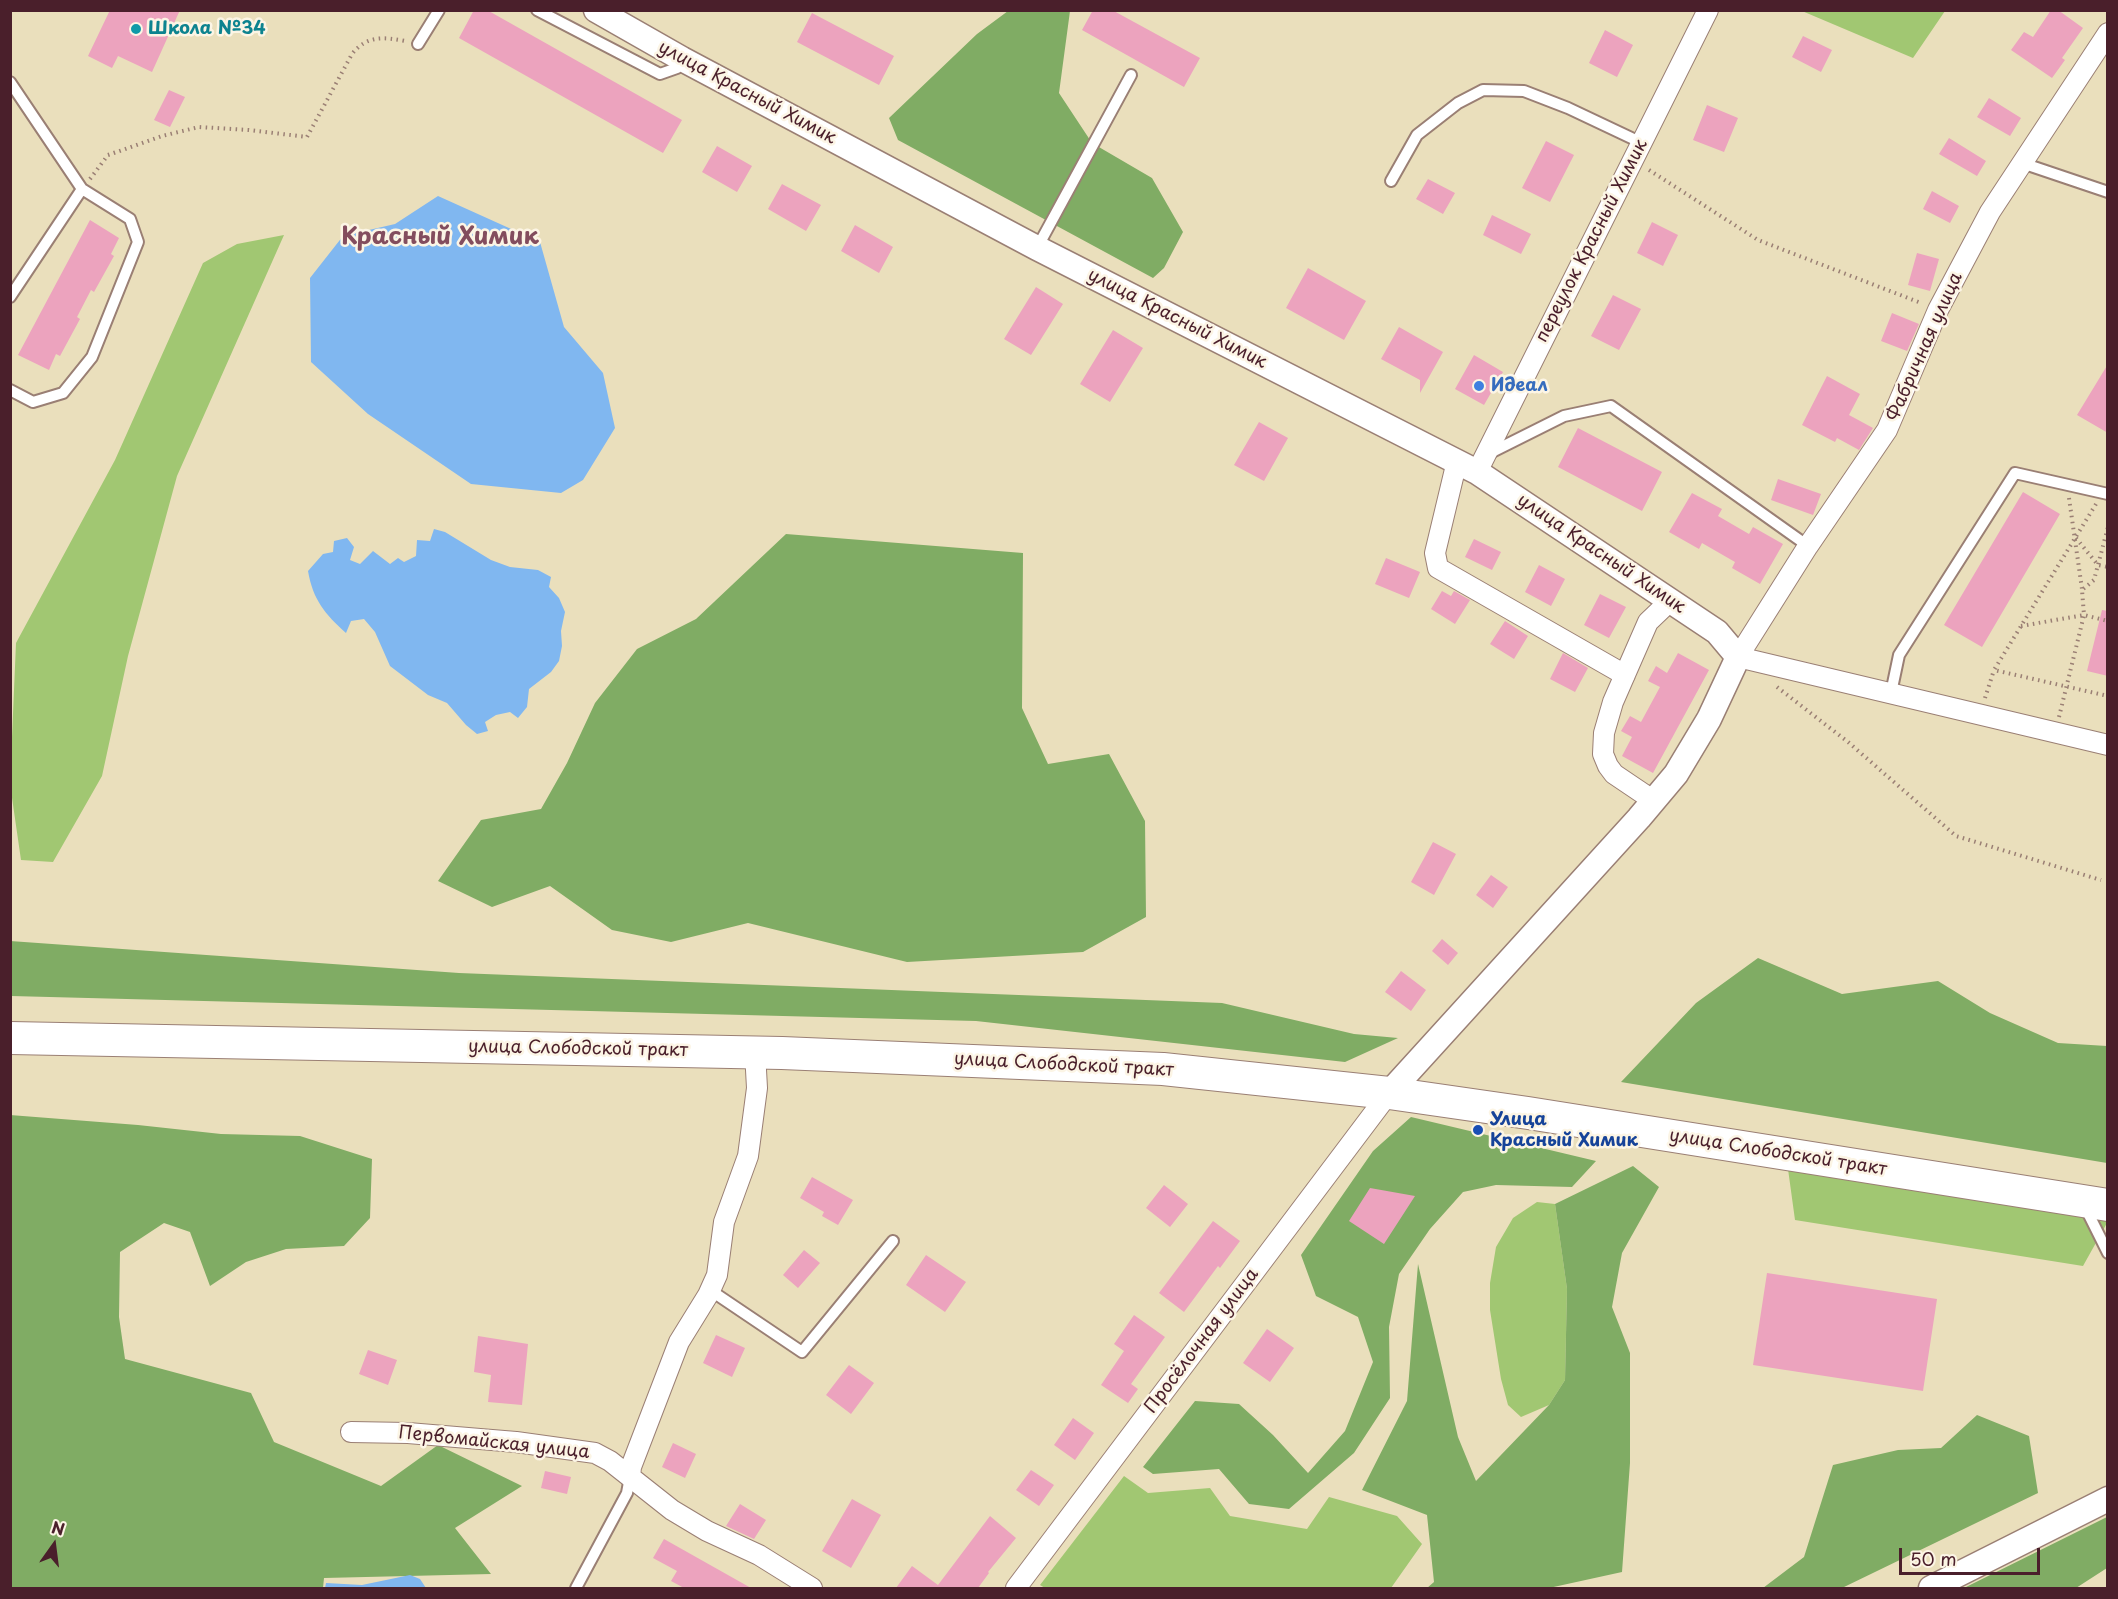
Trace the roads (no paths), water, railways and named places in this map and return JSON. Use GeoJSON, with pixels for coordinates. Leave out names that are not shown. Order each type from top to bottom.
{"type":"FeatureCollection","features":[{"type":"Feature","properties":{"kind":"main road","name":"улица Слободской тракт"},"geometry":{"type":"LineString","coordinates":[[10,1038],[755,1052],[1163,1069],[1389,1094],[1528,1113],[2095,1203]]}},
{"type":"Feature","properties":{"kind":"street","name":"улица Красный Химик"},"geometry":{"type":"LineString","coordinates":[[596,10],[682,59],[1037,248],[1473,463],[1717,632],[1738,657]]}},
{"type":"Feature","properties":{"kind":"street","name":"переулок Красный Химик"},"geometry":{"type":"LineString","coordinates":[[1625,675],[1441,571],[1436,565],[1436,553],[1473,463],[1637,152],[1708,10]]}},
{"type":"Feature","properties":{"kind":"street","name":"Фабричная улица"},"geometry":{"type":"LineString","coordinates":[[1738,657],[1808,546],[1887,430],[1938,310],[1990,213],[2108,33]]}},
{"type":"Feature","properties":{"kind":"street"},"geometry":{"type":"LineString","coordinates":[[1654,801],[1614,774],[1604,754],[1604,733],[1613,702],[1648,622],[1671,600]]}},
{"type":"Feature","properties":{"kind":"street"},"geometry":{"type":"LineString","coordinates":[[1389,1094],[1676,774],[1709,719],[1738,657],[2108,745]]}},
{"type":"Feature","properties":{"kind":"street"},"geometry":{"type":"LineString","coordinates":[[630,1477],[631,1467],[679,1342],[717,1275],[724,1222],[748,1156],[757,1088],[755,1052]]}},
{"type":"Feature","properties":{"kind":"street","name":"Просёлочная улица"},"geometry":{"type":"LineString","coordinates":[[1016,1588],[1389,1094]]}},
{"type":"Feature","properties":{"kind":"street","name":"Первомайская улица"},"geometry":{"type":"LineString","coordinates":[[351,1432],[420,1434],[582,1449],[595,1453],[610,1461],[689,1521],[759,1555],[812,1588]]}},
{"type":"Feature","properties":{"kind":"street"},"geometry":{"type":"LineString","coordinates":[[1931,1588],[2108,1499]]}},
{"type":"Feature","properties":{"kind":"lane"},"geometry":{"type":"LineString","coordinates":[[418,44],[439,10]]}},
{"type":"Feature","properties":{"kind":"lane"},"geometry":{"type":"LineString","coordinates":[[537,10],[660,74],[677,68],[682,59]]}},
{"type":"Feature","properties":{"kind":"lane"},"geometry":{"type":"LineString","coordinates":[[1037,248],[1131,75]]}},
{"type":"Feature","properties":{"kind":"lane"},"geometry":{"type":"LineString","coordinates":[[10,82],[82,189],[130,219],[138,242],[92,357],[63,393],[33,402],[10,390]]}},
{"type":"Feature","properties":{"kind":"lane"},"geometry":{"type":"LineString","coordinates":[[1391,181],[1418,135],[1458,103],[1484,90],[1524,91],[1568,108],[1637,152]]}},
{"type":"Feature","properties":{"kind":"lane"},"geometry":{"type":"LineString","coordinates":[[2022,163],[2108,192]]}},
{"type":"Feature","properties":{"kind":"lane"},"geometry":{"type":"LineString","coordinates":[[10,297],[82,189]]}},
{"type":"Feature","properties":{"kind":"lane"},"geometry":{"type":"LineString","coordinates":[[1473,463],[1564,416],[1611,406],[1808,546]]}},
{"type":"Feature","properties":{"kind":"lane"},"geometry":{"type":"LineString","coordinates":[[1891,693],[1899,655],[2015,473],[2105,494]]}},
{"type":"Feature","properties":{"kind":"lane"},"geometry":{"type":"LineString","coordinates":[[2095,1203],[2108,1254]]}},
{"type":"Feature","properties":{"kind":"lane"},"geometry":{"type":"LineString","coordinates":[[710,1290],[802,1352],[893,1241]]}},
{"type":"Feature","properties":{"kind":"lane"},"geometry":{"type":"LineString","coordinates":[[576,1588],[627,1492],[630,1477]]}},
{"type":"Feature","properties":{"kind":"water"},"geometry":{"type":"Polygon","coordinates":[[[438,196],[540,242],[564,327],[603,373],[615,428],[583,480],[561,493],[471,484],[368,414],[311,362],[310,278],[343,236],[395,224],[438,196]]]}},
{"type":"Feature","properties":{"kind":"water"},"geometry":{"type":"Polygon","coordinates":[[[434,529],[445,532],[491,560],[510,567],[538,570],[551,577],[549,587],[559,598],[565,612],[559,661],[551,672],[529,689],[527,707],[518,718],[510,712],[496,715],[485,722],[488,731],[477,734],[447,703],[428,695],[390,666],[375,632],[364,619],[351,621],[346,633],[326,613],[310,581],[308,571],[323,554],[333,552],[334,541],[347,538],[354,547],[350,560],[360,564],[373,551],[390,564],[398,558],[404,562],[416,556],[417,540],[430,541],[434,529]]]}},
{"type":"Feature","properties":{"kind":"water"},"geometry":{"type":"Polygon","coordinates":[[[410,1575],[420,1579],[426,1588],[325,1588],[326,1583],[362,1585],[410,1575]]]}},
{"type":"Feature","properties":{"kind":"place","name":"Школа №34"},"geometry":{"type":"Point","coordinates":[136,29]}},
{"type":"Feature","properties":{"kind":"place","name":"Идеал"},"geometry":{"type":"Point","coordinates":[1479,386]}},
{"type":"Feature","properties":{"kind":"place","name":"Улица Красный Химик"},"geometry":{"type":"Point","coordinates":[1478,1130]}},
{"type":"Feature","properties":{"kind":"district","name":"Красный Химик"},"geometry":{"type":"Point","coordinates":[440,237]}}]}
